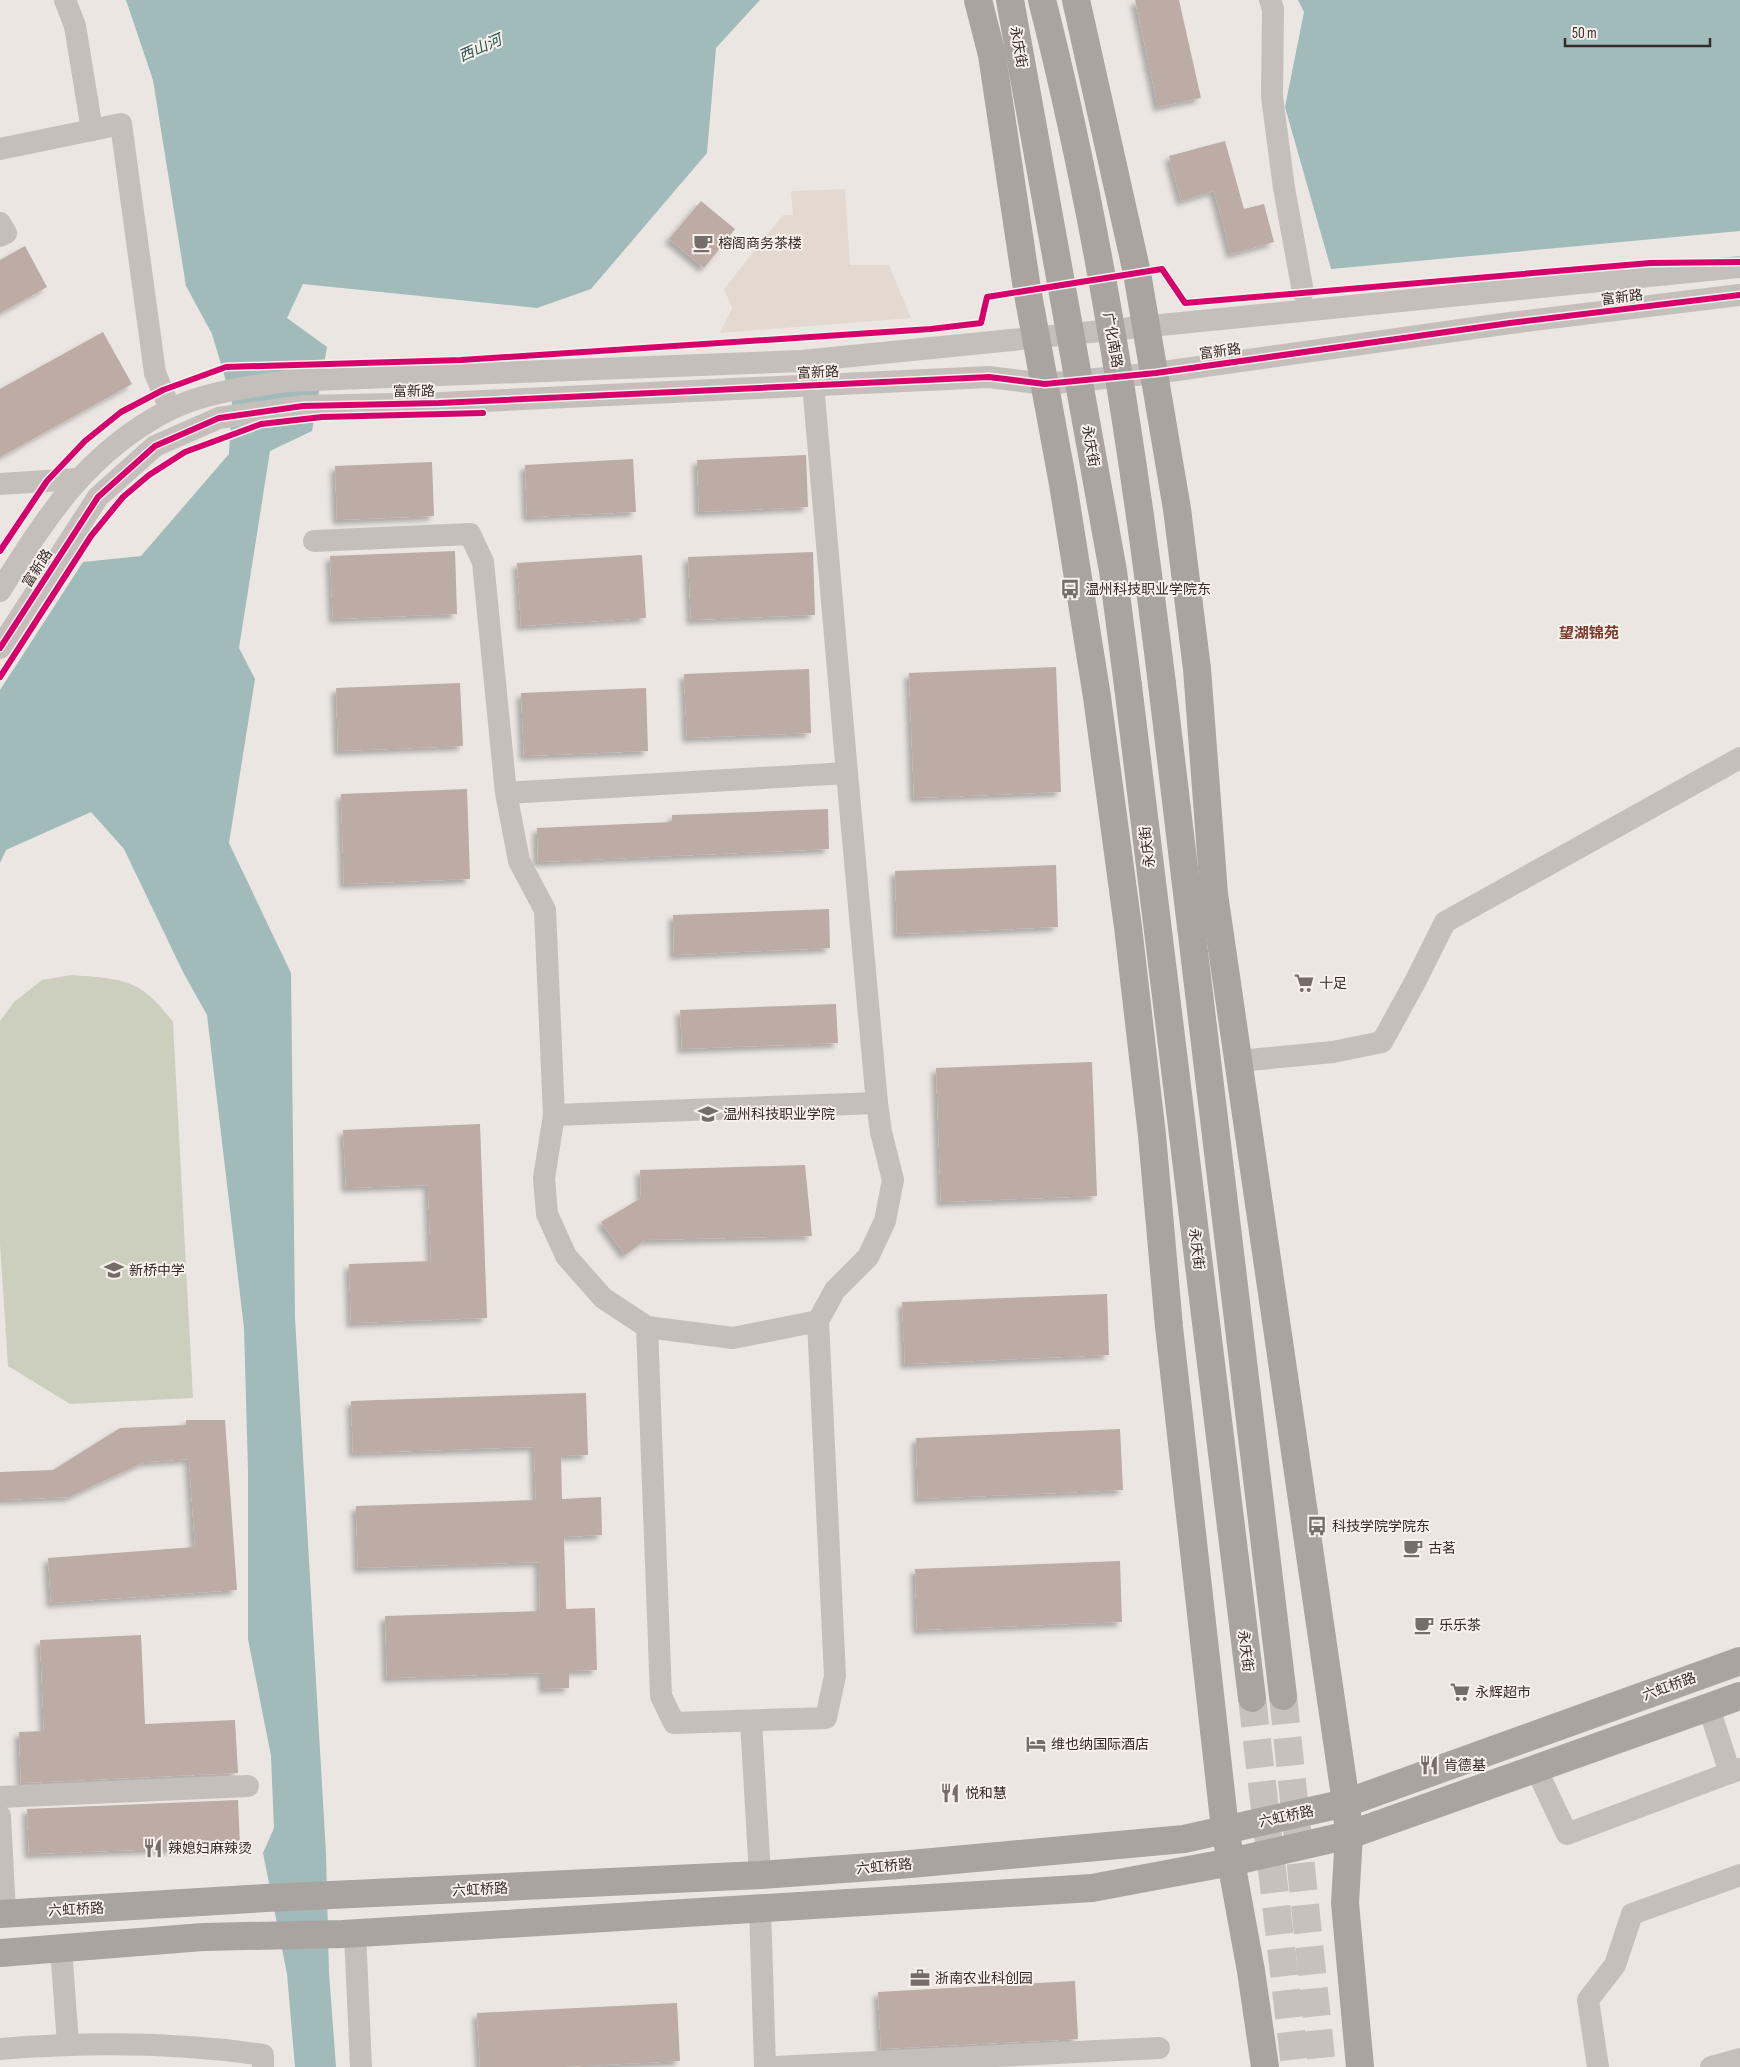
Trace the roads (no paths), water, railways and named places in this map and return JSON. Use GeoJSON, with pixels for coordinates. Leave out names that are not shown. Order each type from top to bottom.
{"type":"FeatureCollection","features":[{"type":"Feature","properties":{"kind":"main road"},"geometry":{"type":"LineString","coordinates":[[978,0],[992,55],[1035,336],[1064,494],[1101,726],[1128,927],[1152,1135],[1162,1252],[1225,1829],[1251,1971],[1265,2067]]}},
{"type":"Feature","properties":{"kind":"main road","name":"永庆街"},"geometry":{"type":"LineString","coordinates":[[1010,0],[1112,571],[1128,686],[1252,1698]]}},
{"type":"Feature","properties":{"kind":"main road","name":"广化南路"},"geometry":{"type":"LineString","coordinates":[[1042,0],[1057,58],[1116,354],[1162,684],[1282,1696]]}},
{"type":"Feature","properties":{"kind":"main road"},"geometry":{"type":"LineString","coordinates":[[1076,0],[1137,273],[1156,373],[1177,509],[1196,669],[1214,894],[1346,1803],[1349,1835],[1345,1903],[1360,2067]]}},
{"type":"Feature","properties":{"kind":"main road"},"geometry":{"type":"LineString","coordinates":[[1162,1252],[1167,1008]]}},
{"type":"Feature","properties":{"kind":"main road","name":"六虹桥路"},"geometry":{"type":"LineString","coordinates":[[2,1913],[266,1898],[760,1875],[1184,1839],[1346,1803],[1740,1660]]}},
{"type":"Feature","properties":{"kind":"main road"},"geometry":{"type":"LineString","coordinates":[[0,1953],[266,1935],[349,1933],[1092,1888],[1231,1862],[1349,1835],[1740,1696]]}},
{"type":"Feature","properties":{"kind":"street"},"geometry":{"type":"LineString","coordinates":[[65,0],[75,26],[92,130]]}},
{"type":"Feature","properties":{"kind":"street"},"geometry":{"type":"LineString","coordinates":[[1270,0],[1273,9],[1272,97],[1284,188],[1303,292]]}},
{"type":"Feature","properties":{"kind":"street"},"geometry":{"type":"LineString","coordinates":[[0,149],[121,124],[155,373],[170,409]]}},
{"type":"Feature","properties":{"kind":"street"},"geometry":{"type":"LineString","coordinates":[[0,223],[6,233],[0,236]]}},
{"type":"Feature","properties":{"kind":"street","name":"富新路"},"geometry":{"type":"LineString","coordinates":[[0,591],[36,534],[77,479],[120,440],[170,409],[226,391],[287,381],[802,361],[1035,336],[1740,267]]}},
{"type":"Feature","properties":{"kind":"street","name":"富新路"},"geometry":{"type":"LineString","coordinates":[[0,648],[98,498],[155,446],[219,418],[303,406],[439,404],[813,384],[989,377],[1044,384],[1156,373],[1510,323],[1740,295]]}},
{"type":"Feature","properties":{"kind":"street"},"geometry":{"type":"LineString","coordinates":[[647,1327],[661,1696],[674,1723],[826,1718],[834,1676],[818,1321],[834,1290],[868,1257],[885,1221],[893,1180],[881,1132],[877,1103],[813,384]]}},
{"type":"Feature","properties":{"kind":"street"},"geometry":{"type":"LineString","coordinates":[[0,484],[77,479]]}},
{"type":"Feature","properties":{"kind":"street"},"geometry":{"type":"LineString","coordinates":[[314,541],[470,534],[483,562],[506,793],[519,860],[545,910],[554,1115],[544,1178],[547,1214],[566,1256],[603,1298],[647,1327],[733,1338],[818,1321]]}},
{"type":"Feature","properties":{"kind":"street"},"geometry":{"type":"LineString","coordinates":[[1239,1061],[1333,1052],[1382,1042],[1415,982],[1444,922],[1740,758]]}},
{"type":"Feature","properties":{"kind":"street"},"geometry":{"type":"LineString","coordinates":[[506,793],[847,773]]}},
{"type":"Feature","properties":{"kind":"street"},"geometry":{"type":"LineString","coordinates":[[554,1115],[877,1103]]}},
{"type":"Feature","properties":{"kind":"street"},"geometry":{"type":"LineString","coordinates":[[1538,1775],[1567,1834],[1735,1771],[1708,1708]]}},
{"type":"Feature","properties":{"kind":"street"},"geometry":{"type":"LineString","coordinates":[[750,1720],[760,1875]]}},
{"type":"Feature","properties":{"kind":"street"},"geometry":{"type":"LineString","coordinates":[[0,1797],[248,1786]]}},
{"type":"Feature","properties":{"kind":"street"},"geometry":{"type":"LineString","coordinates":[[0,1816],[2,1913]]}},
{"type":"Feature","properties":{"kind":"street"},"geometry":{"type":"LineString","coordinates":[[1598,2067],[1588,2000],[1615,1966],[1632,1914],[1740,1875]]}},
{"type":"Feature","properties":{"kind":"street"},"geometry":{"type":"LineString","coordinates":[[760,1908],[765,2067]]}},
{"type":"Feature","properties":{"kind":"street"},"geometry":{"type":"LineString","coordinates":[[349,1933],[362,2067]]}},
{"type":"Feature","properties":{"kind":"street"},"geometry":{"type":"LineString","coordinates":[[60,1948],[68,2044]]}},
{"type":"Feature","properties":{"kind":"street"},"geometry":{"type":"LineString","coordinates":[[0,2049],[68,2044],[217,2048],[263,2055],[263,2067]]}},
{"type":"Feature","properties":{"kind":"street"},"geometry":{"type":"LineString","coordinates":[[775,2067],[1158,2048]]}},
{"type":"Feature","properties":{"kind":"street"},"geometry":{"type":"LineString","coordinates":[[1711,2067],[1740,2059]]}},
{"type":"Feature","properties":{"kind":"water","name":"西山河"},"geometry":{"type":"Polygon","coordinates":[[[126,0],[760,0],[716,48],[707,153],[591,289],[537,308],[303,284],[287,318],[327,347],[312,431],[270,451],[239,648],[255,679],[229,843],[291,973],[295,1318],[326,1854],[329,1973],[336,2067],[295,2067],[287,1974],[263,1853],[274,1828],[271,1756],[248,1639],[248,1471],[244,1328],[207,1015],[183,972],[124,849],[91,812],[6,850],[0,863],[0,690],[83,562],[141,556],[229,454],[232,401],[212,334],[186,286],[153,80],[126,0]]]}},
{"type":"Feature","properties":{"kind":"water"},"geometry":{"type":"Polygon","coordinates":[[[1298,0],[1740,0],[1740,231],[1331,269],[1285,107],[1304,12],[1298,0]]]}},
{"type":"Feature","properties":{"kind":"tunnel"},"geometry":{"type":"LineString","coordinates":[[1283,1696],[1322,2067]]}},
{"type":"Feature","properties":{"kind":"tunnel"},"geometry":{"type":"LineString","coordinates":[[1252,1698],[1295,2067]]}},
{"type":"Feature","properties":{"kind":"place","name":"榕阁商务茶楼"},"geometry":{"type":"Point","coordinates":[703,243]}},
{"type":"Feature","properties":{"kind":"place","name":"温州科技职业学院东"},"geometry":{"type":"Point","coordinates":[1070,589]}},
{"type":"Feature","properties":{"kind":"place","name":"十足"},"geometry":{"type":"Point","coordinates":[1304,983]}},
{"type":"Feature","properties":{"kind":"place","name":"温州科技职业学院"},"geometry":{"type":"Point","coordinates":[708,1114]}},
{"type":"Feature","properties":{"kind":"place","name":"新桥中学"},"geometry":{"type":"Point","coordinates":[114,1270]}},
{"type":"Feature","properties":{"kind":"place","name":"科技学院学院东"},"geometry":{"type":"Point","coordinates":[1317,1526]}},
{"type":"Feature","properties":{"kind":"place","name":"古茗"},"geometry":{"type":"Point","coordinates":[1413,1548]}},
{"type":"Feature","properties":{"kind":"place","name":"乐乐茶"},"geometry":{"type":"Point","coordinates":[1424,1625]}},
{"type":"Feature","properties":{"kind":"place","name":"永辉超市"},"geometry":{"type":"Point","coordinates":[1460,1692]}},
{"type":"Feature","properties":{"kind":"place","name":"维也纳国际酒店"},"geometry":{"type":"Point","coordinates":[1036,1744]}},
{"type":"Feature","properties":{"kind":"place","name":"肯德基"},"geometry":{"type":"Point","coordinates":[1429,1765]}},
{"type":"Feature","properties":{"kind":"place","name":"悦和慧"},"geometry":{"type":"Point","coordinates":[950,1793]}},
{"type":"Feature","properties":{"kind":"place","name":"辣媳妇麻辣烫"},"geometry":{"type":"Point","coordinates":[153,1848]}},
{"type":"Feature","properties":{"kind":"place","name":"浙南农业科创园"},"geometry":{"type":"Point","coordinates":[920,1978]}},
{"type":"Feature","properties":{"kind":"district","name":"望湖锦苑"},"geometry":{"type":"Point","coordinates":[1589,633]}}]}
